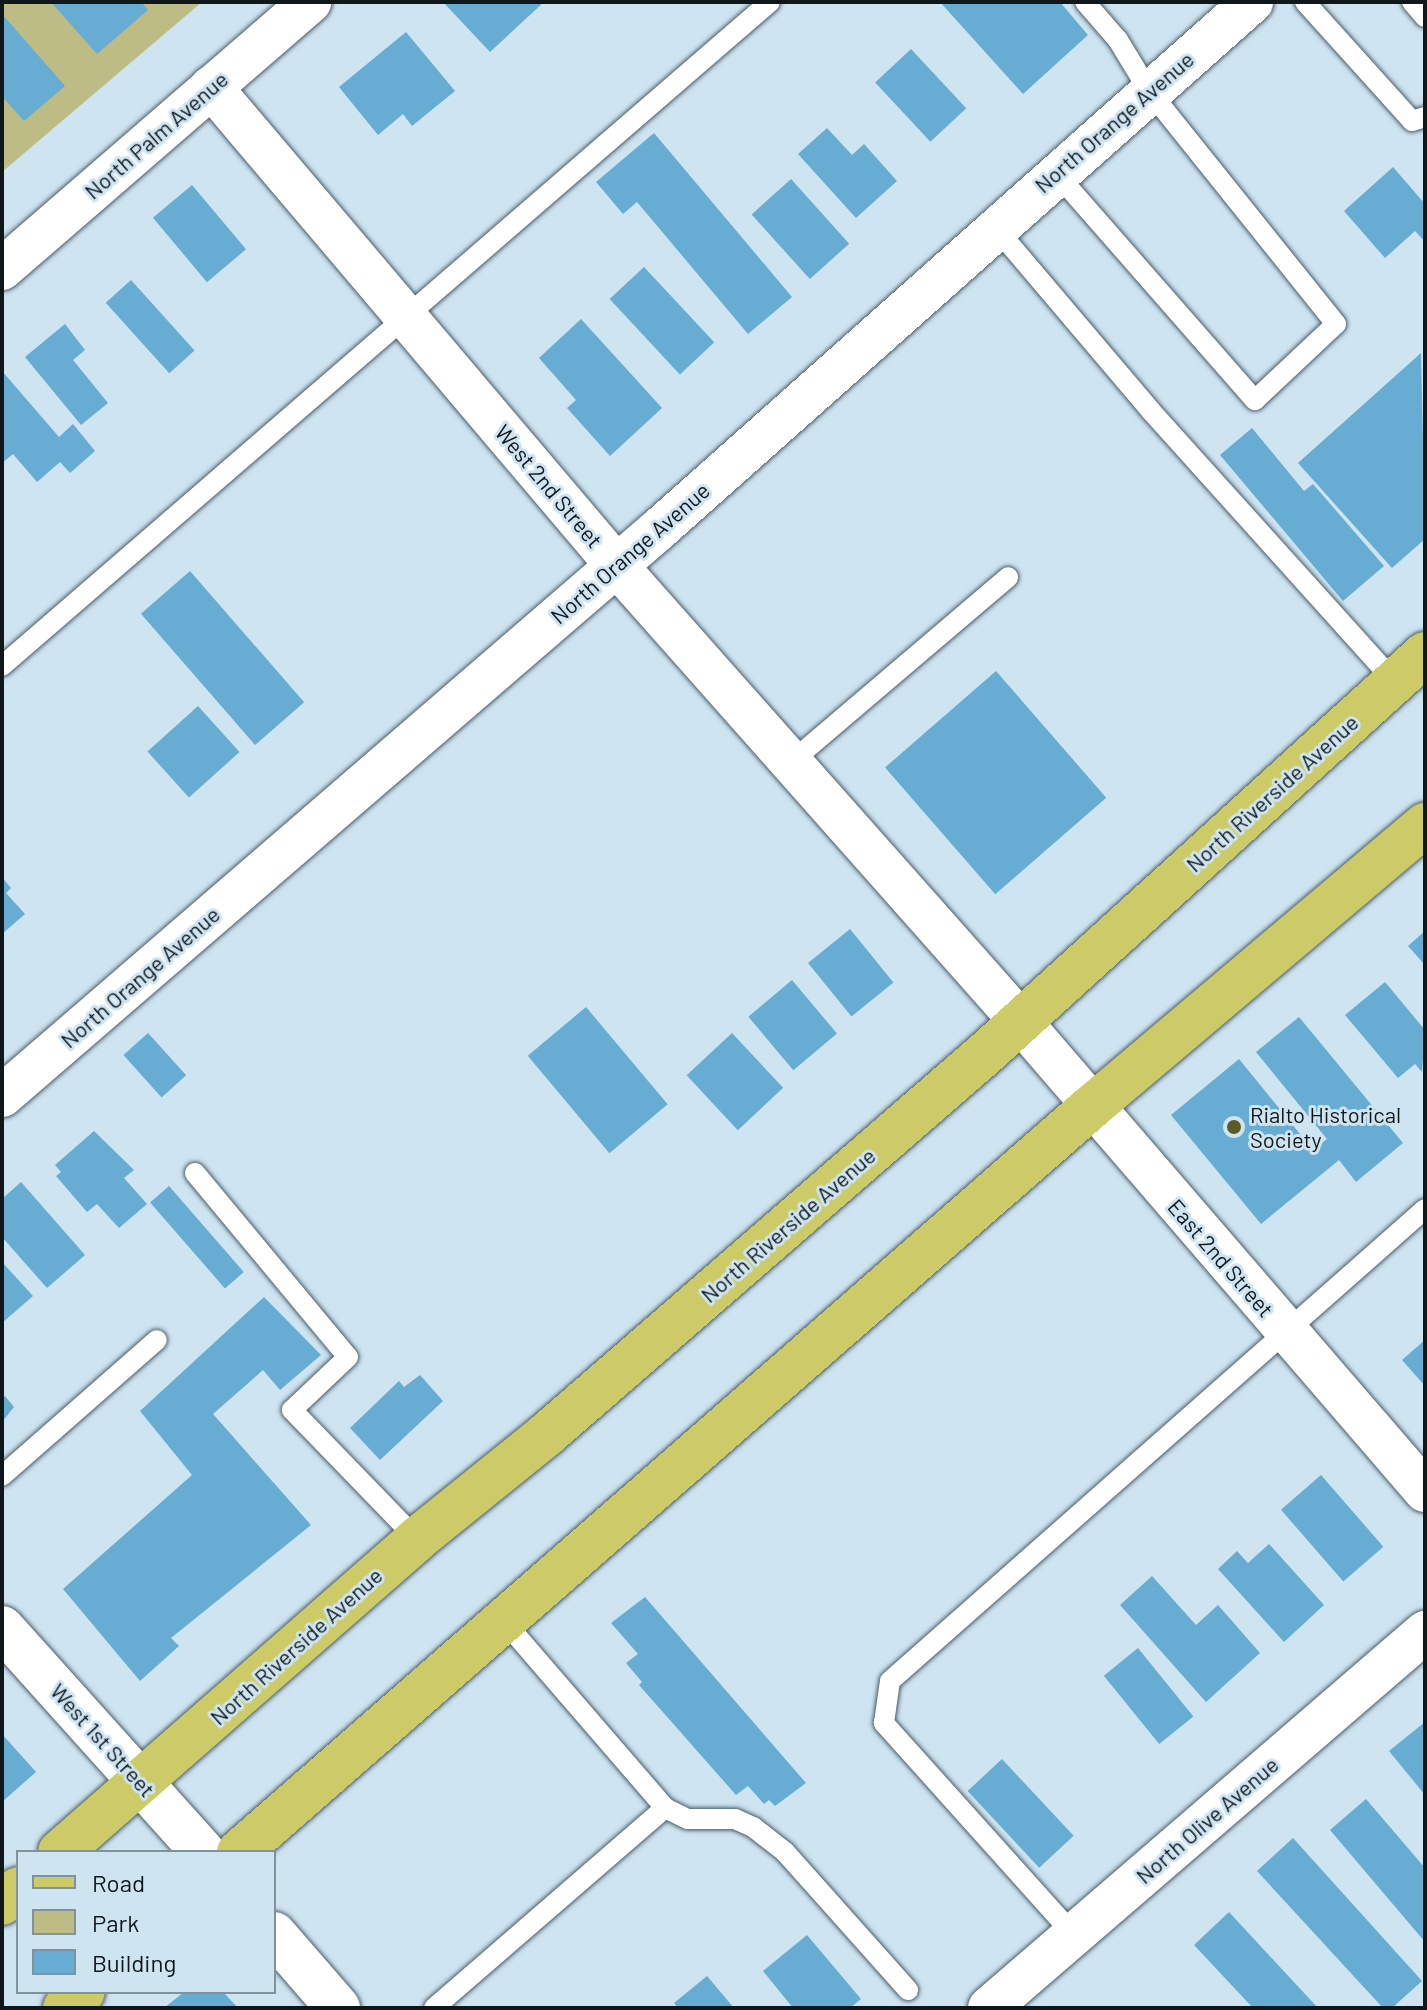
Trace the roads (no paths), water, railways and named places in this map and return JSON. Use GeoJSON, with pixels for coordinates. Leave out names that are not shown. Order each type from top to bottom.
{"type":"FeatureCollection","features":[{"type":"Feature","properties":{"kind":"main road","name":"North Riverside Avenue"},"geometry":{"type":"LineString","coordinates":[[62,1850],[417,1539],[547,1434],[1021,1022],[1410,667]]}},
{"type":"Feature","properties":{"kind":"main road"},"geometry":{"type":"LineString","coordinates":[[241,1850],[1090,1108],[1425,825]]}},
{"type":"Feature","properties":{"kind":"main road"},"geometry":{"type":"LineString","coordinates":[[65,2008],[81,1994]]}},
{"type":"Feature","properties":{"kind":"street","name":"North Palm Avenue"},"geometry":{"type":"LineString","coordinates":[[2,269],[310,2]]}},
{"type":"Feature","properties":{"kind":"street","name":"North Orange Avenue"},"geometry":{"type":"LineString","coordinates":[[2,1096],[617,566],[995,227],[1252,2]]}},
{"type":"Feature","properties":{"kind":"street","name":"West 2nd Street"},"geometry":{"type":"LineString","coordinates":[[211,87],[617,566],[1021,1022]]}},
{"type":"Feature","properties":{"kind":"street","name":"East 2nd Street"},"geometry":{"type":"LineString","coordinates":[[1021,1022],[1090,1108],[1425,1491]]}},
{"type":"Feature","properties":{"kind":"street","name":"West 1st Street"},"geometry":{"type":"LineString","coordinates":[[2,1628],[201,1850]]}},
{"type":"Feature","properties":{"kind":"street","name":"North Olive Avenue"},"geometry":{"type":"LineString","coordinates":[[989,2008],[1425,1632]]}},
{"type":"Feature","properties":{"kind":"street"},"geometry":{"type":"LineString","coordinates":[[276,1936],[338,2008]]}},
{"type":"Feature","properties":{"kind":"lane"},"geometry":{"type":"LineString","coordinates":[[2,666],[770,2]]}},
{"type":"Feature","properties":{"kind":"lane"},"geometry":{"type":"LineString","coordinates":[[1056,173],[1255,400],[1336,324],[1149,91],[1118,40],[1085,2]]}},
{"type":"Feature","properties":{"kind":"lane"},"geometry":{"type":"LineString","coordinates":[[1305,2],[1412,121],[1425,117]]}},
{"type":"Feature","properties":{"kind":"lane"},"geometry":{"type":"LineString","coordinates":[[1412,2],[1425,17]]}},
{"type":"Feature","properties":{"kind":"lane"},"geometry":{"type":"LineString","coordinates":[[995,227],[1259,532],[1410,667]]}},
{"type":"Feature","properties":{"kind":"lane"},"geometry":{"type":"LineString","coordinates":[[791,762],[1008,577]]}},
{"type":"Feature","properties":{"kind":"lane"},"geometry":{"type":"LineString","coordinates":[[195,1173],[348,1357],[292,1410],[417,1539]]}},
{"type":"Feature","properties":{"kind":"lane"},"geometry":{"type":"LineString","coordinates":[[1074,1935],[884,1723],[890,1681],[1425,1209]]}},
{"type":"Feature","properties":{"kind":"lane"},"geometry":{"type":"LineString","coordinates":[[2,1476],[157,1340]]}},
{"type":"Feature","properties":{"kind":"lane"},"geometry":{"type":"LineString","coordinates":[[503,1620],[665,1808],[688,1819],[735,1819],[753,1827],[785,1852],[908,1990]]}},
{"type":"Feature","properties":{"kind":"lane"},"geometry":{"type":"LineString","coordinates":[[434,2008],[665,1808]]}},
{"type":"Feature","properties":{"kind":"place","name":"Rialto Historical Society"},"geometry":{"type":"Point","coordinates":[1234,1127]}}]}
